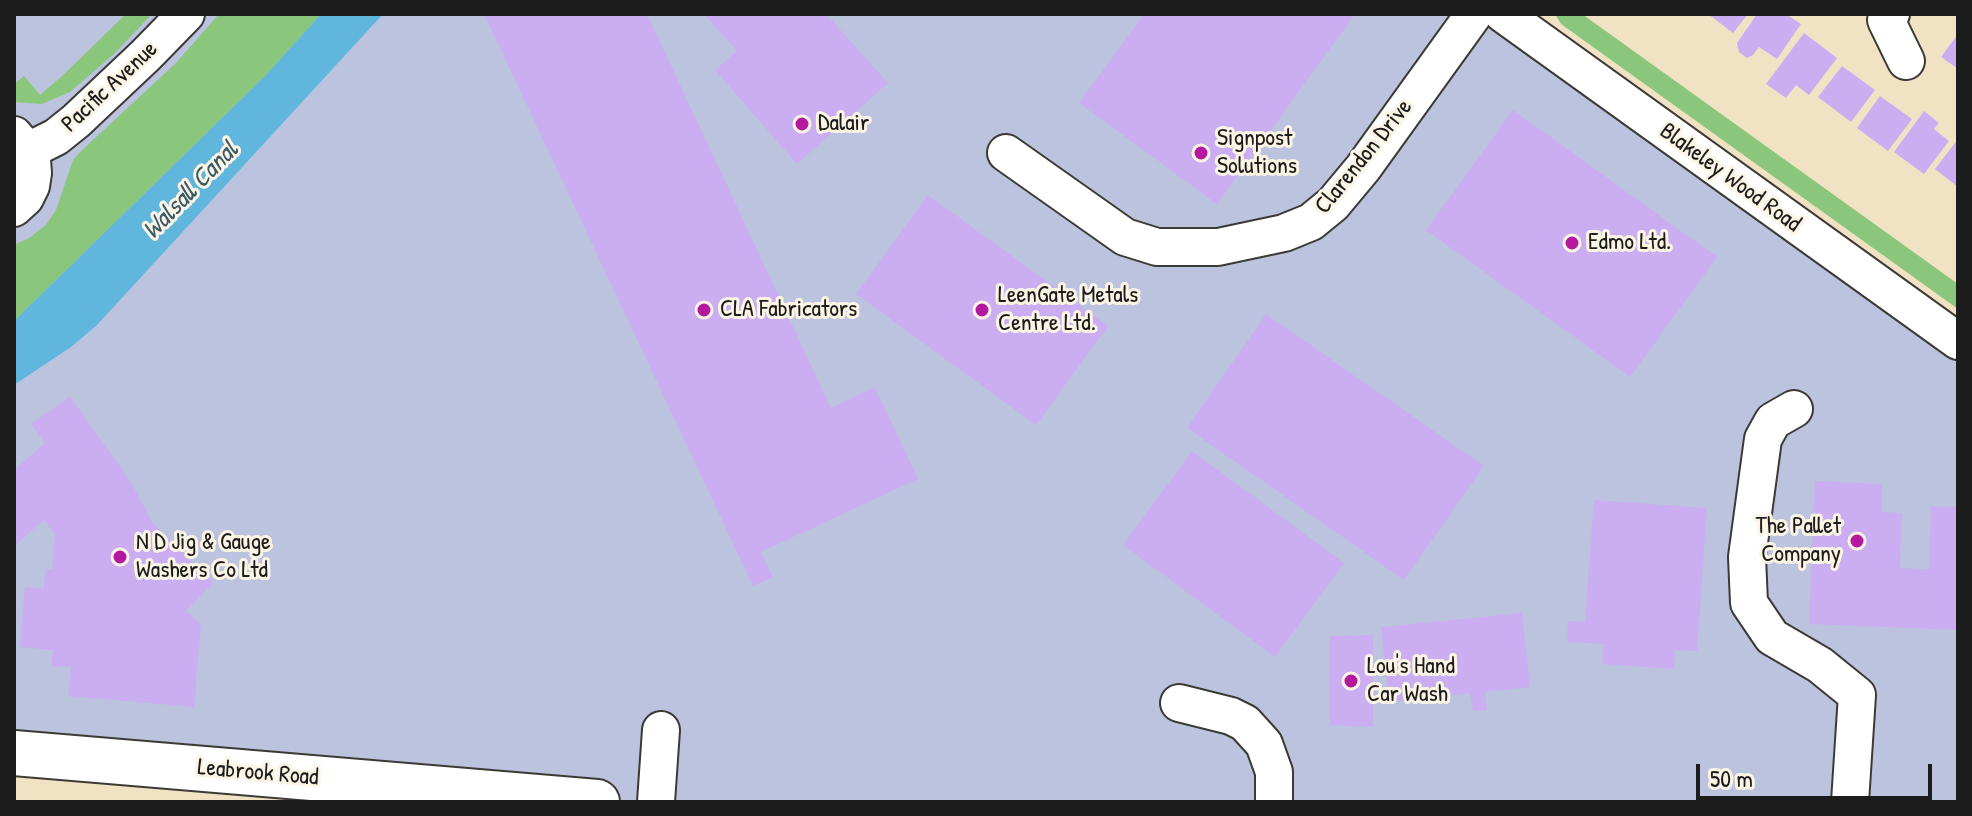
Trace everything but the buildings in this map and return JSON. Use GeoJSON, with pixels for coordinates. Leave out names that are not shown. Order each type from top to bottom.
{"type":"FeatureCollection","features":[{"type":"Feature","properties":{"kind":"main road","name":"Leabrook Road"},"geometry":{"type":"LineString","coordinates":[[14,753],[582,801]]}},
{"type":"Feature","properties":{"kind":"street","name":"Pacific Avenue"},"geometry":{"type":"LineString","coordinates":[[14,208],[25,198],[33,173],[32,160],[21,143],[56,137],[186,14]]}},
{"type":"Feature","properties":{"kind":"street","name":"Clarendon Drive"},"geometry":{"type":"LineString","coordinates":[[1006,153],[1125,237],[1157,247],[1218,247],[1284,233],[1311,222],[1333,204],[1363,168],[1474,14]]}},
{"type":"Feature","properties":{"kind":"street","name":"Blakeley Wood Road"},"geometry":{"type":"LineString","coordinates":[[1503,14],[1958,341]]}},
{"type":"Feature","properties":{"kind":"street"},"geometry":{"type":"LineString","coordinates":[[1882,16],[1906,61]]}},
{"type":"Feature","properties":{"kind":"street"},"geometry":{"type":"LineString","coordinates":[[1794,409],[1773,421],[1763,439],[1747,557],[1749,603],[1772,637],[1820,665],[1857,695],[1850,802]]}},
{"type":"Feature","properties":{"kind":"street"},"geometry":{"type":"LineString","coordinates":[[1179,703],[1231,716],[1245,723],[1264,744],[1274,772],[1274,802]]}},
{"type":"Feature","properties":{"kind":"street"},"geometry":{"type":"LineString","coordinates":[[656,802],[661,730]]}},
{"type":"Feature","properties":{"kind":"shaded area"},"geometry":{"type":"Polygon","coordinates":[[[14,14],[1503,14],[1958,341],[1958,802],[597,802],[14,753],[14,14]]]}},
{"type":"Feature","properties":{"kind":"green space"},"geometry":{"type":"Polygon","coordinates":[[[126,14],[152,14],[113,55],[70,92],[42,104],[14,102],[14,84],[24,76],[40,95],[126,14]]]}},
{"type":"Feature","properties":{"kind":"green space"},"geometry":{"type":"Polygon","coordinates":[[[219,14],[321,14],[265,76],[14,321],[14,245],[46,225],[56,210],[73,160],[176,63],[219,14]]]}},
{"type":"Feature","properties":{"kind":"green space"},"geometry":{"type":"Polygon","coordinates":[[[1555,14],[1582,14],[1958,284],[1958,309],[1561,24],[1555,14]]]}},
{"type":"Feature","properties":{"kind":"water","name":"Walsall Canal"},"geometry":{"type":"Polygon","coordinates":[[[321,14],[383,14],[97,325],[71,347],[14,385],[14,321],[265,76],[321,14]]]}},
{"type":"Feature","properties":{"kind":"place","name":"Dalair"},"geometry":{"type":"Point","coordinates":[802,124]}},
{"type":"Feature","properties":{"kind":"place","name":"Signpost Solutions"},"geometry":{"type":"Point","coordinates":[1201,153]}},
{"type":"Feature","properties":{"kind":"place","name":"Edmo Ltd."},"geometry":{"type":"Point","coordinates":[1572,243]}},
{"type":"Feature","properties":{"kind":"place","name":"CLA Fabricators"},"geometry":{"type":"Point","coordinates":[704,310]}},
{"type":"Feature","properties":{"kind":"place","name":"LeenGate Metals Centre Ltd."},"geometry":{"type":"Point","coordinates":[982,310]}},
{"type":"Feature","properties":{"kind":"place","name":"The Pallet Company"},"geometry":{"type":"Point","coordinates":[1857,541]}},
{"type":"Feature","properties":{"kind":"place","name":"N D Jig & Gauge Washers Co Ltd"},"geometry":{"type":"Point","coordinates":[120,557]}},
{"type":"Feature","properties":{"kind":"place","name":"Lou's Hand Car Wash"},"geometry":{"type":"Point","coordinates":[1351,681]}}]}
